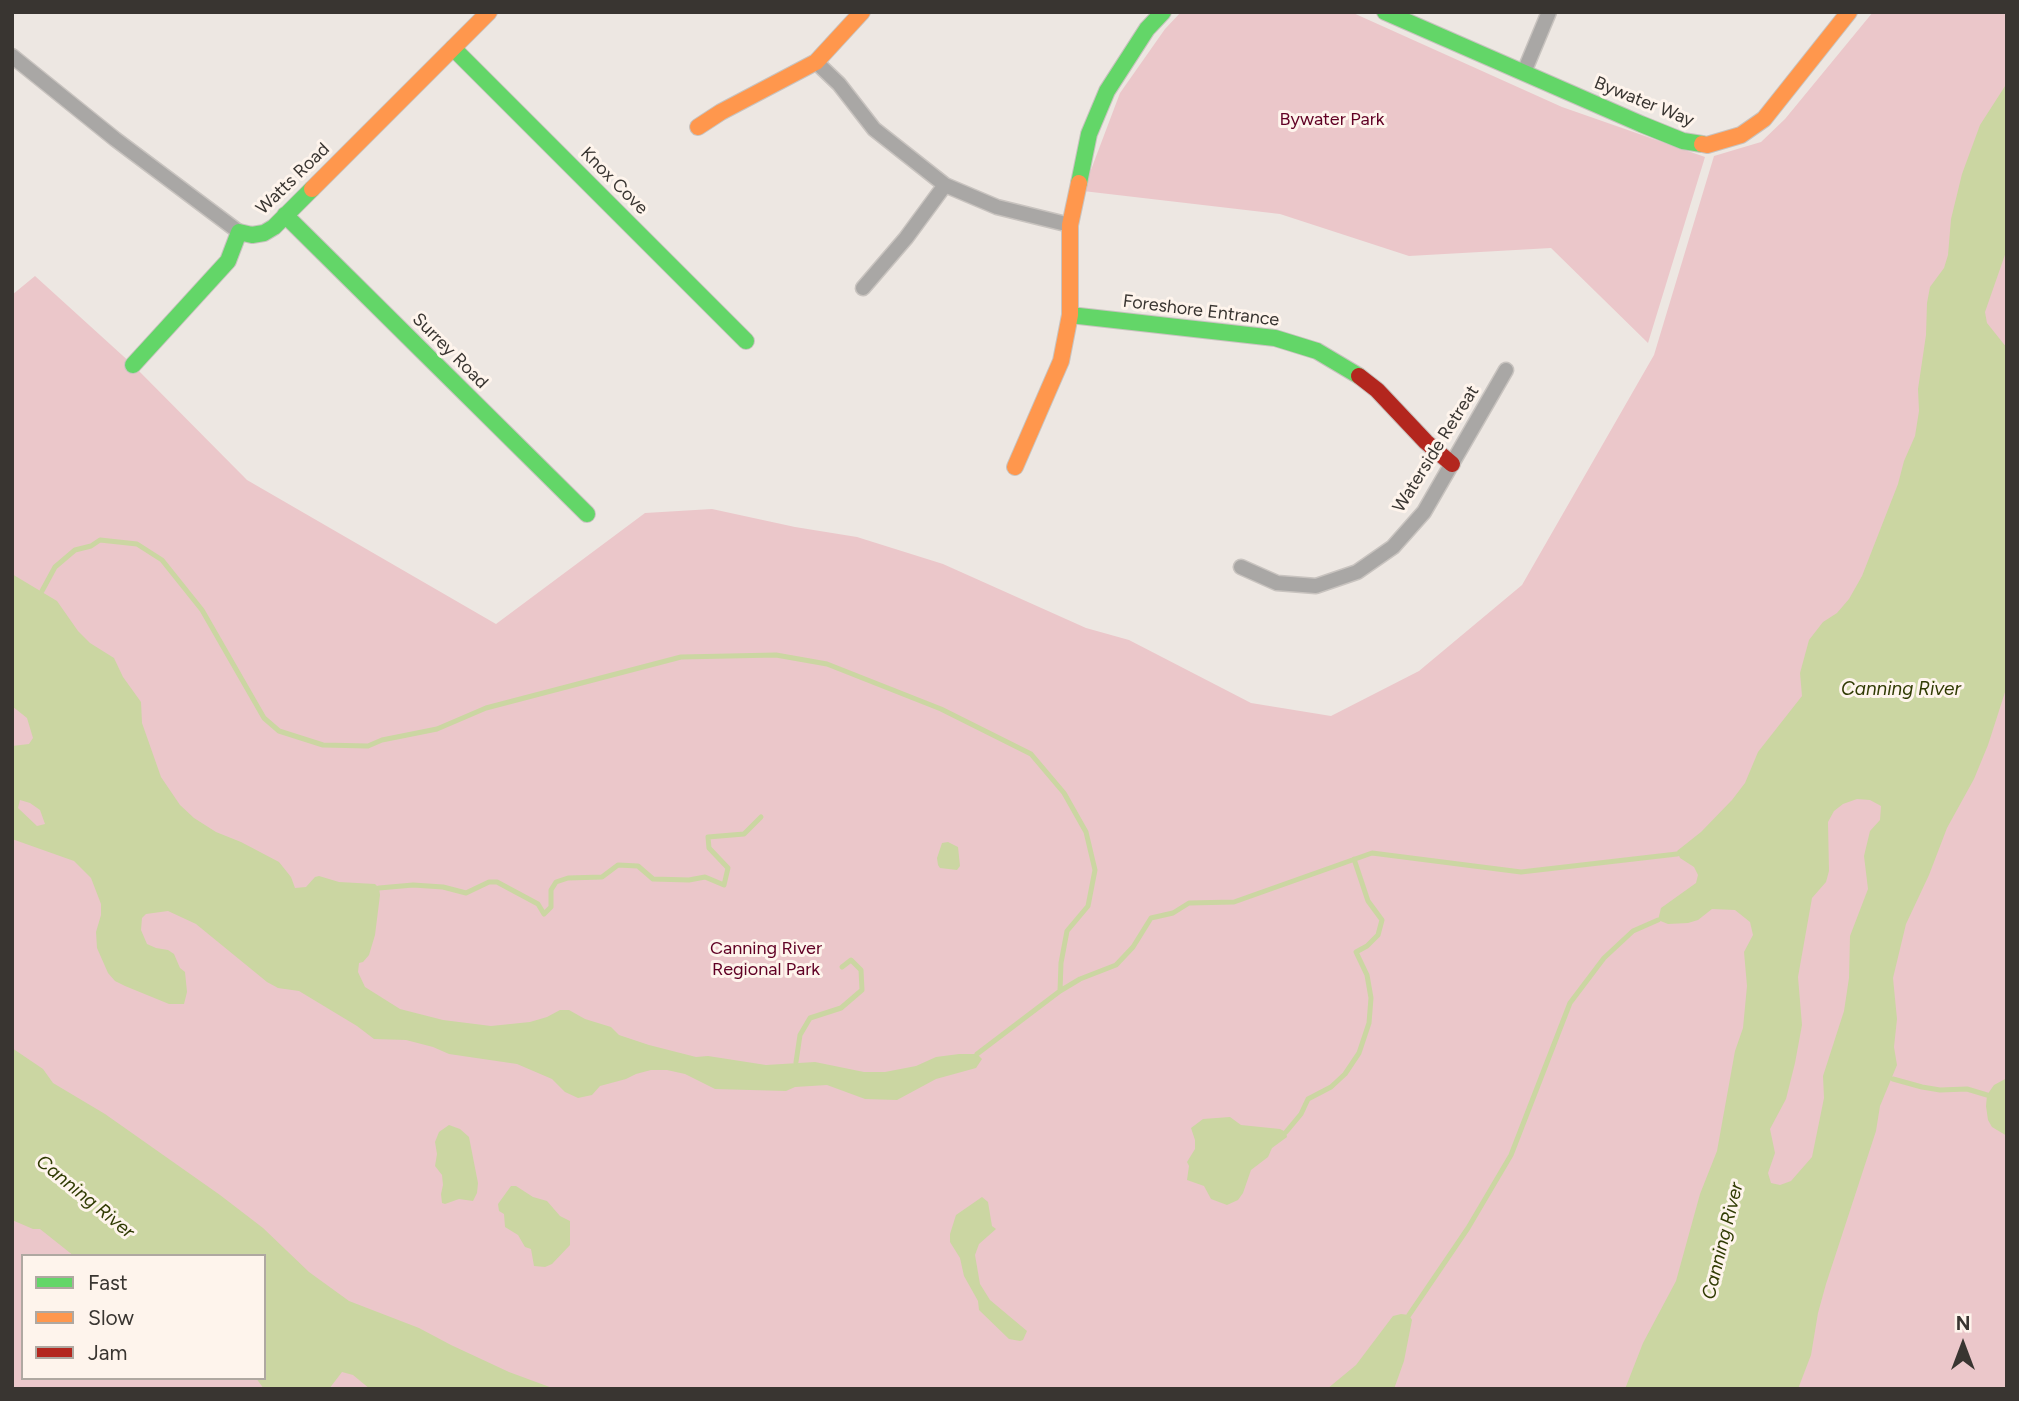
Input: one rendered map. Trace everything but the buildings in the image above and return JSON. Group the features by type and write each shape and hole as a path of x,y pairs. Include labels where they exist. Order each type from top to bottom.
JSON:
{"street":[{"name":"Watts Road","path":"239,232 252,235 264,233 285,215 489,12"},
{"path":"698,127 721,112 817,62 862,12"},
{"path":"1015,467 1061,361 1070,315 1069,225 1089,134 1107,91 1147,29 1163,12"},
{"name":"Bywater Way","path":"1385,12 1683,141 1707,145 1741,135 1764,119 1849,12"},
{"path":"1524,72 1549,12"},
{"name":"Knox Cove","path":"453,48 746,341"},
{"path":"12,56 115,139 239,232 228,261 133,365"},
{"path":"817,62 839,84 874,128 945,185 997,208 1069,225"},
{"path":"863,288 906,238 945,185"},
{"name":"Surrey Road","path":"285,215 587,514"},
{"name":"Foreshore Entrance","path":"1070,315 1236,332 1275,338 1317,351 1349,368 1377,390 1426,442 1452,464"},
{"name":"Waterside Retreat","path":"1241,567 1278,583 1316,586 1357,572 1393,547 1424,512 1506,370"}],"green space":[{"name":"Bywater Park","path":"1181,12 1351,12 1562,107 1705,157 1648,343 1551,248 1409,256 1280,214 1083,191 1120,93 1165,29"},
{"name":"Canning River Regional Park","path":"1873,12 2007,12 2007,1389 12,1389 12,295 35,276 133,365 247,480 496,624 645,513 712,509 857,537 943,564 1086,628 1129,640 1251,703 1331,716 1419,671 1522,585 1654,355 1714,156 1761,142 1785,119"}],"water":[{"name":"Canning River","path":"2007,83 2007,249 1985,312 1987,323 2007,348 2007,686 1974,779 1947,828 1906,924 1893,978 1897,1019 1894,1047 1897,1065 1880,1106 1876,1131 1826,1284 1811,1355 1798,1389 1625,1389 1643,1343 1676,1281 1700,1194 1717,1151 1735,1051 1743,1028 1747,986 1744,952 1753,935 1750,922 1735,910 1712,909 1698,920 1688,923 1668,924 1658,920 1661,908 1696,883 1698,875 1694,867 1680,858 1677,851 1701,832 1745,783 1758,752 1802,696 1800,673 1809,640 1823,622 1837,613 1849,599 1862,576 1915,436 1930,287 1944,268 1948,255 1951,219 1962,174 1980,125","holes":["1857,799 1870,800 1881,806 1880,820 1870,831 1864,856 1868,889 1850,936 1849,978 1844,1011 1823,1076 1824,1098 1812,1157 1791,1181 1780,1185 1771,1183 1768,1173 1775,1153 1770,1129 1786,1099 1795,1063 1802,1025 1798,977 1812,898 1826,882 1829,871 1828,822 1834,811 1843,804"]},
{"path":"12,574 57,601 90,643 114,658 123,677 141,702 142,723 161,777 180,805 194,818 216,832 279,862 291,877 295,888 306,887 319,876 339,882 375,884 379,888 375,935 369,955 359,963 358,972 365,987 400,1009 443,1020 491,1026 530,1022 560,1010 569,1010 585,1019 611,1027 619,1035 649,1045 696,1057 708,1056 766,1065 815,1062 864,1072 885,1072 916,1066 936,1057 977,1054 982,1059 976,1068 936,1079 897,1100 865,1099 827,1085 795,1087 786,1091 715,1089 685,1074 667,1070 636,1074 600,1086 592,1095 578,1098 565,1092 552,1079 517,1064 449,1054 406,1040 374,1039 299,991 278,988 267,982 196,924 168,911 146,914 142,918 141,930 147,944 174,954 180,968 185,972 187,992 184,1004 169,1004 115,981 108,973 97,948 96,932 101,904 91,878 74,861 12,839 12,746 29,744 33,738 27,718 12,706","holes":["20,800 40,810 45,824 37,826 18,808"]},
{"path":"948,842 958,847 960,866 957,870 940,868 938,865 937,858 942,843"},
{"name":"Canning River","path":"12,1048 43,1069 53,1083 105,1114 220,1195 263,1228 309,1272 349,1301 419,1328 509,1372 555,1389 370,1389 353,1375 342,1372 329,1389 264,1389 257,1380 266,1380 266,1254 71,1254 40,1229 33,1229 12,1220"},
{"path":"2007,1078 2007,1136 1992,1127 1986,1106 1987,1095 1994,1085"},
{"path":"1230,1117 1241,1125 1280,1129 1286,1132 1287,1137 1251,1170 1243,1193 1238,1200 1227,1205 1211,1199 1204,1186 1187,1180 1187,1162 1195,1149 1191,1128 1203,1119"},
{"path":"449,1125 460,1129 469,1137 478,1183 473,1201 459,1199 442,1203 442,1175 435,1166 435,1142 439,1132"},
{"path":"511,1186 547,1201 560,1216 570,1221 570,1245 552,1264 545,1267 534,1266 531,1249 525,1247 518,1235 505,1227 504,1214 499,1211 498,1204"},
{"path":"982,1197 988,1202 992,1226 996,1229 979,1244 975,1255 980,1284 990,1300 1027,1331 1020,1341 1009,1339 979,1310 978,1301 964,1276 960,1258 950,1242 956,1215"},
{"path":"1409,1315 1412,1320 1404,1361 1394,1389 1327,1389 1356,1365 1393,1316"}],"waterway":[{"path":"42,591 55,567 75,550 91,546 100,540 137,544 162,560 202,610 264,718 279,731 323,745 368,746 382,740 437,729 486,708 681,657 776,655 827,664 941,709 1031,754 1064,793 1086,832 1095,870 1088,906 1067,931 1061,963 1060,991"},
{"path":"379,888 413,885 443,887 466,893 489,882 497,882 538,904 544,914 551,907 551,890 556,882 568,878 602,877 618,865 638,866 653,879 689,880 705,877 724,885 728,868 709,848 708,837 744,834 761,817"},
{"path":"977,1054 1060,991 1080,979 1116,965 1133,947 1151,918 1173,913 1189,903 1234,902 1372,853 1521,872 1677,854"},
{"path":"1286,1132 1301,1114 1308,1099 1331,1087 1345,1074 1359,1053 1369,1023 1371,998 1367,975 1356,952 1378,935 1382,920 1368,901 1354,859"},
{"path":"1409,1315 1468,1228 1511,1155 1570,1003 1604,958 1633,931 1658,920"},
{"path":"796,1062 800,1035 810,1018 841,1008 862,990 861,970 851,960 842,967"},
{"path":"1893,1079 1922,1087 1940,1090 1967,1089 1987,1095"}],"traffic: fast":[{"path":"1079,183 1089,134 1107,91 1147,29 1163,12"},
{"path":"1385,12 1641,124 1683,141 1702,144"},
{"path":"453,48 746,341"},
{"path":"133,365 228,261 239,232 252,235 264,233 274,227 312,189"},
{"path":"285,215 587,514"},
{"path":"1070,315 1275,338 1317,351 1359,376"}],"traffic: slow":[{"path":"312,189 489,12"},
{"path":"698,127 816,62 862,12"},
{"path":"1702,144 1741,135 1764,119 1849,12"},
{"path":"1015,467 1061,361 1070,315 1070,225 1079,183"}],"traffic: jam":[{"path":"1359,376 1377,390 1426,442 1452,464"}]}
